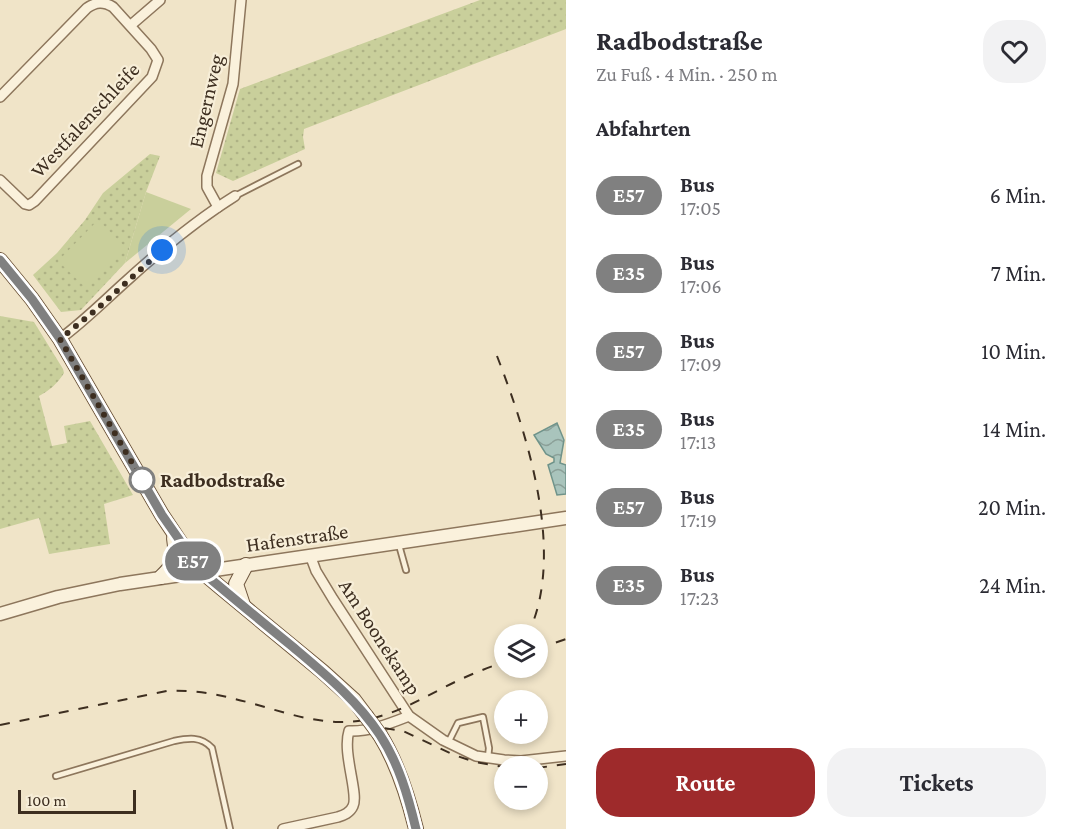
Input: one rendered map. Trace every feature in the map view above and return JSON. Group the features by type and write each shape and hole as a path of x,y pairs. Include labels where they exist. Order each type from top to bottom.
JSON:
{"main road":[{"path":"0,260 32,299 60,339 173,533 201,571 354,700 380,735 398,769 408,795 416,829"},
{"path":"161,577 176,557 173,533"},
{"path":"244,607 237,593 236,584 246,565"}],"street":[{"path":"131,25 160,0"},
{"name":"Engernweg","path":"218,207 207,187 207,176 233,84 241,0"},
{"name":"Westfalenschleife","path":"0,97 47,47 93,4 106,3 131,25 156,55 157,64 152,77 35,201 29,205 25,204 0,180"},
{"path":"60,339 162,250 235,196"},
{"name":"Hafenstraße","path":"0,614 68,594 161,577 566,518"},
{"name":"Am Boonekamp","path":"310,555 316,571 333,599 409,716 448,743 464,751 488,758 521,761 566,756"},
{"path":"283,829 338,817 351,810 355,800 346,741 349,731 380,726 409,716"}],"lane":[{"path":"235,196 298,164"},
{"path":"399,542 406,570"},
{"path":"448,743 458,723 483,717 489,748 488,758"},
{"path":"56,776 174,741 204,740 212,748 230,829"}],"green space":[{"path":"480,0 566,0 566,29 304,129 305,149 233,181 216,173 240,89"},
{"path":"150,154 160,156 146,192 125,263 81,310 61,312 33,275 57,253 85,220 103,193"},
{"path":"146,192 191,209 125,263"},
{"path":"98,220 124,246 85,287 58,261"},
{"path":"0,316 34,322 63,369 64,373 56,384 39,396 52,446 67,443 64,426 90,421 133,495 104,504 110,544 49,554 39,518 0,529"}],"water":[{"path":"557,423 564,440 560,463 566,465 566,494 557,495 548,465 554,462 554,458 546,454 534,435"}],"railway":[{"path":"497,356 530,458 543,532 544,568 539,603 532,624"},
{"path":"548,645 566,639"},
{"path":"0,725 167,691 218,695 312,719 353,722 394,712 494,666"},
{"path":"365,725 403,731 454,755 494,765"},
{"path":"548,766 566,764"}],"bus line":[{"name":"E57","path":"0,260 32,299 60,339 162,515 201,571 323,672 354,700 371,722 385,742 398,769 410,800 416,829"}],"place":[{"name":"Radbodstraße","path":"142,480"}],"route":[{"path":"142,480 60,339 162,250"}]}
